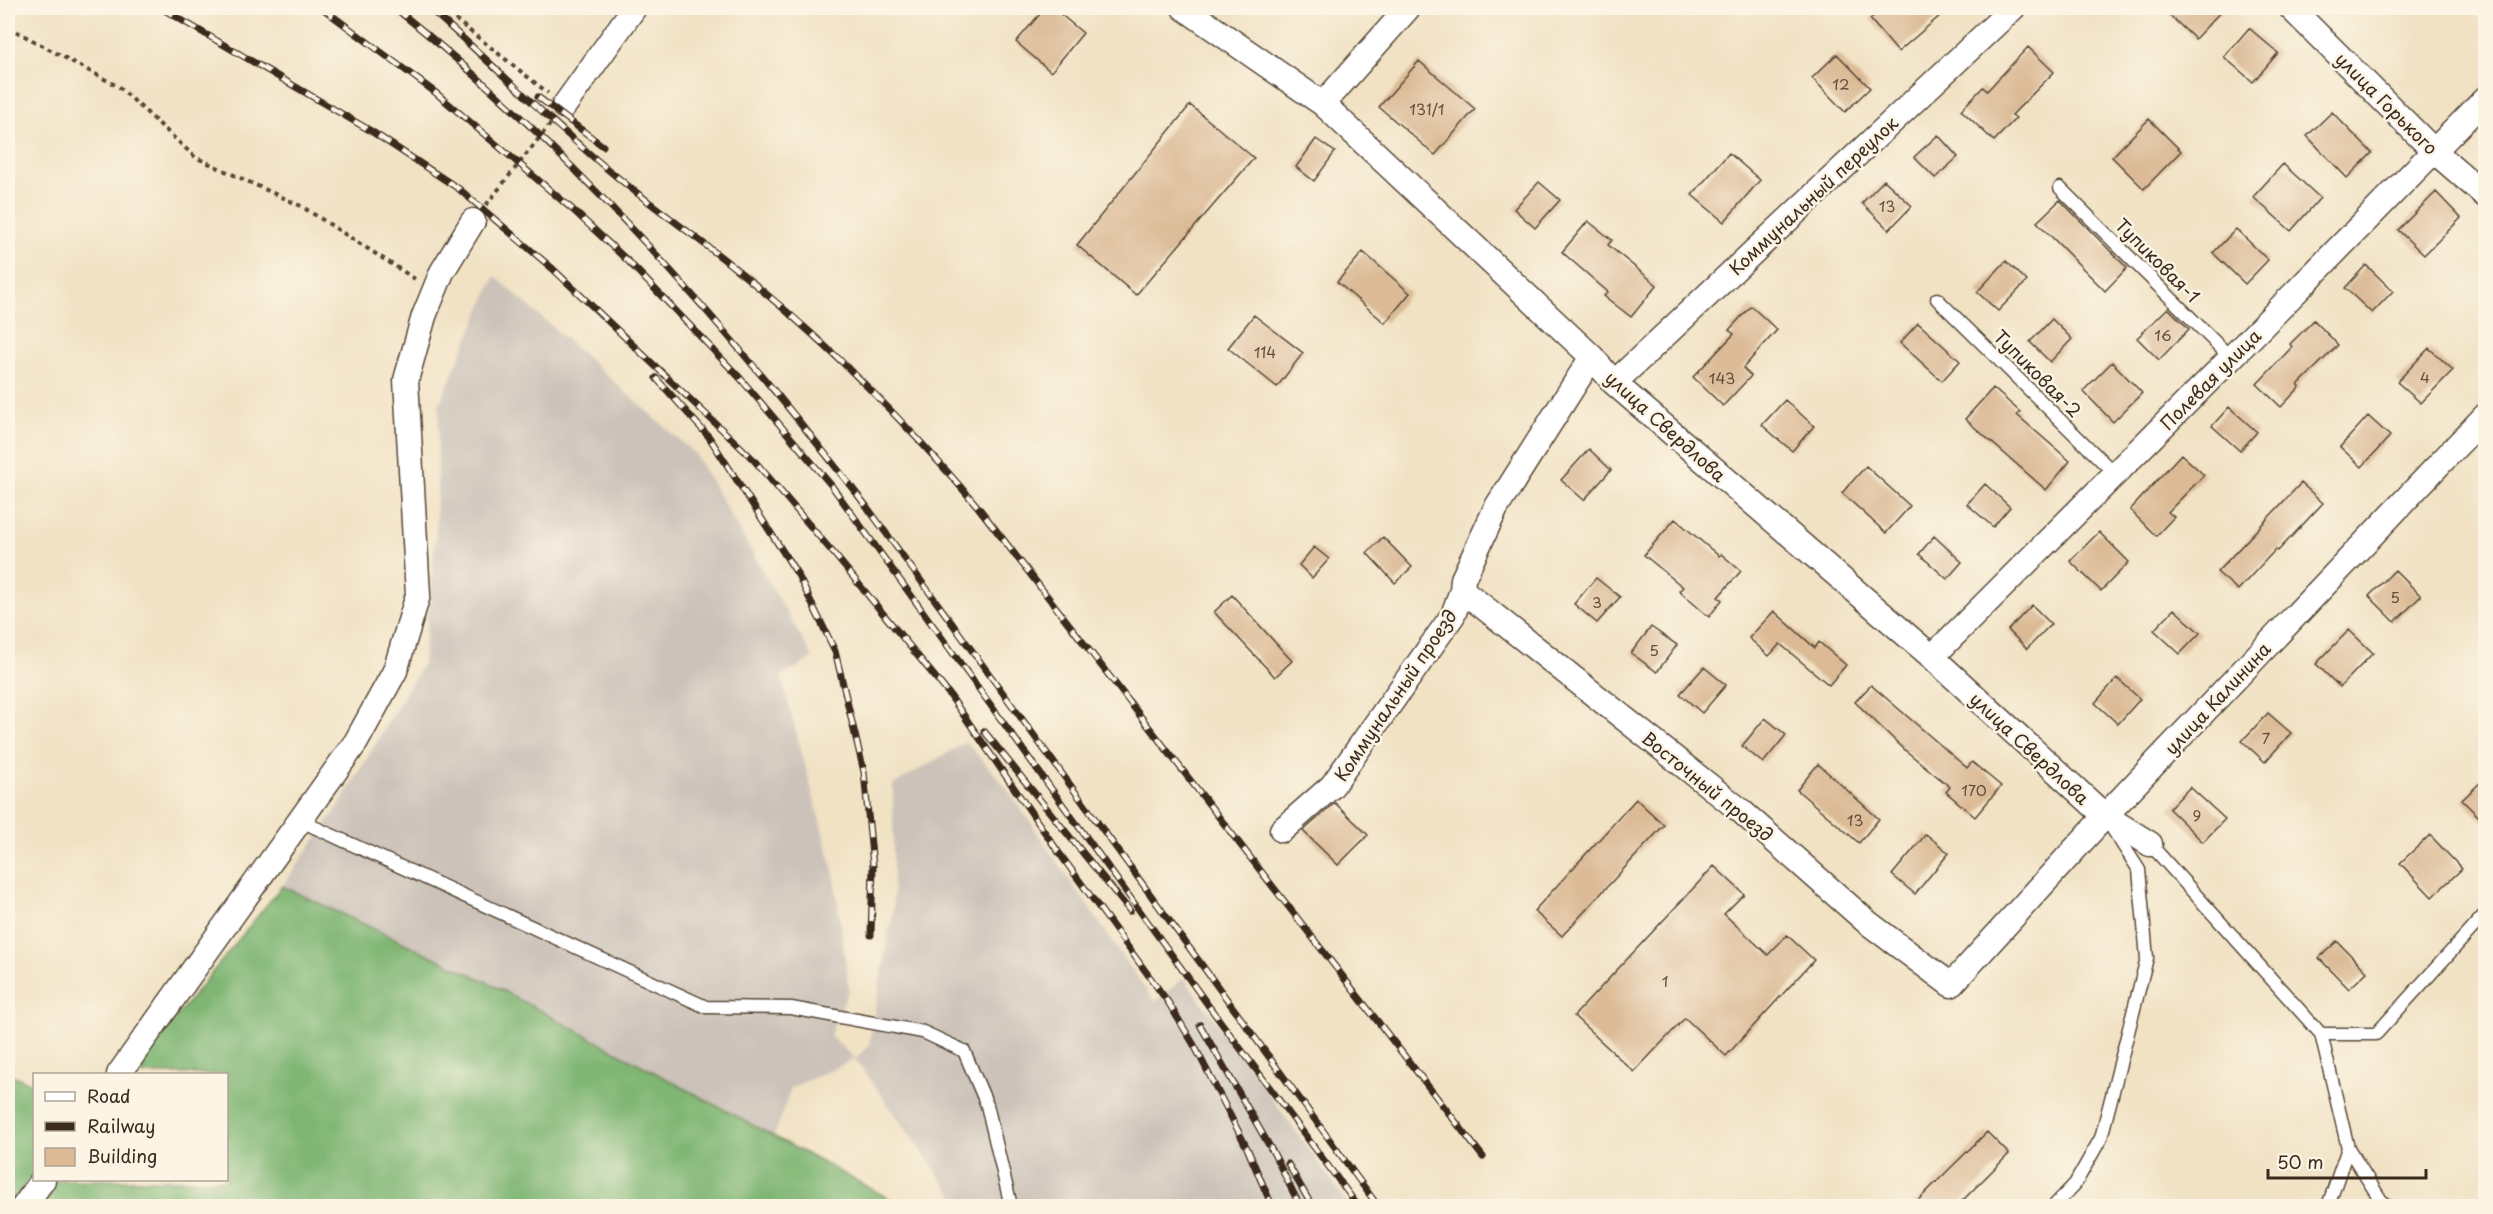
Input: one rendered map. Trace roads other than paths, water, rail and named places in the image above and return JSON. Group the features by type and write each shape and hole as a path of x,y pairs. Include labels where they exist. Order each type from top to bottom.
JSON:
{"street":[{"path":"564,106 634,8"},
{"name":"улица Свердлова","path":"1187,8 1323,104 1592,357 1614,383 1932,657 2105,816 2150,844"},
{"path":"1323,104 1408,8"},
{"name":"Коммунальный переулок","path":"1614,383 2013,8"},
{"name":"улица Горького","path":"2291,8 2434,151 2486,196"},
{"name":"Полевая улица","path":"1932,657 2231,358 2486,98"},
{"path":"120,1073 356,742 395,671 418,595 406,380 424,316 442,272 473,221"},
{"name":"Коммунальный проезд","path":"1282,830 1332,786 1453,615 1462,590 1463,579 1496,508 1592,357"},
{"name":"улица Калинина","path":"1951,985 2105,816 2486,415"},
{"name":"Восточный проезд","path":"1462,590 1742,811 1867,922 1951,985"},
{"path":"24,1206 42,1181"}],"lane":[{"name":"Тупиковая-1","path":"2060,188 2231,358"},
{"name":"Тупиковая-2","path":"1937,299 2114,473"},
{"path":"2054,1206 2075,1184 2101,1138 2147,958 2139,870 2105,816"},
{"path":"301,821 706,1007 792,1008 923,1032 964,1051 987,1105 1011,1206"},
{"path":"2150,844 2321,1034 2348,1148 2382,1202 2388,1206"},
{"path":"2321,1034 2376,1034 2486,913"},
{"path":"2328,1206 2348,1148"}],"railway":[{"path":"161,8 371,131 459,189 553,269 753,459 949,694 1057,850 1168,1002 1194,1045 1247,1148 1272,1206"},
{"path":"322,8 436,93 572,209 629,262 740,378 831,485 1208,1005 1358,1206"},
{"path":"395,8 461,63 586,181 703,307 814,439 867,507 1378,1206"},
{"path":"429,8 593,157 721,257 801,324 863,382 922,444 978,507 1483,1157"},
{"path":"538,97 603,146"},
{"path":"656,378 709,437 798,575 835,651 864,772 873,866 871,935"},
{"path":"984,731 1130,911"},
{"path":"1200,1025 1274,1154 1300,1206"},
{"path":"1288,1164 1312,1206"}]}
